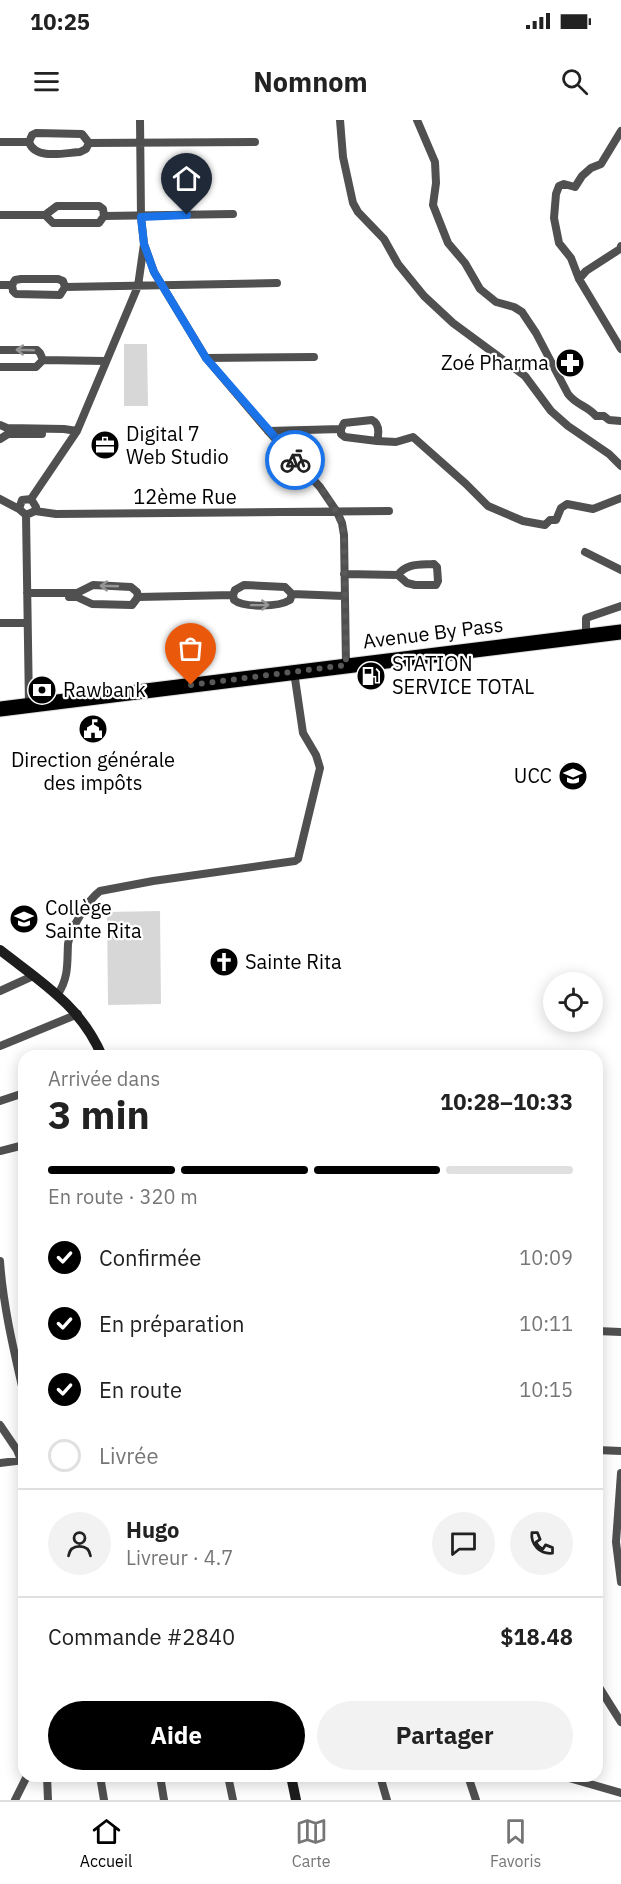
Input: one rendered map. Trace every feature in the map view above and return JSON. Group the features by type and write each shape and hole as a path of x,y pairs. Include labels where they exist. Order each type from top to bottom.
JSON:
{"highway":[{"name":"Avenue By Pass","path":"0,709 621,632"}],"street":[{"path":"140,120 141,217 144,244 154,272 206,358 268,431 320,487 337,512 344,535 346,665"},
{"path":"340,120 343,157 353,203 358,212 384,239 398,264 417,288 453,323 525,376 551,411 568,426 609,454 621,466"},
{"path":"417,120 435,162 436,183 433,205 448,243 465,263 480,289 496,302 522,312 574,402 596,416 604,416 609,420 621,422"},
{"path":"621,131 601,164 591,168 575,187 564,184 560,186 556,194 554,218 559,243 571,258 579,279 621,349"},
{"path":"36,133 82,134 88,143 86,149 80,152 38,153 31,149 29,142 32,135 36,133"},
{"path":"0,142 29,142"},
{"path":"88,143 255,142"},
{"path":"0,215 45,215 53,223 99,223 104,216 103,209 99,206 57,206 45,215"},
{"path":"104,216 233,214"},
{"path":"31,499 73,431 105,361 138,286 144,244"},
{"path":"579,279 586,271 620,249 621,246"},
{"path":"21,279 58,279 63,281 65,287 60,295 16,294 12,285 15,280 21,279"},
{"path":"65,287 277,283"},
{"path":"0,285 12,285"},
{"path":"0,350 37,350 43,360"},
{"path":"206,358 314,357"},
{"path":"0,367 36,367 43,360 105,361"},
{"path":"378,441 378,427 372,420 344,423 341,429 341,434 345,436 378,441 396,442 413,437 488,506 523,521 546,525 550,520 556,520 561,508 567,504 594,509 621,498"},
{"path":"268,431 341,429"},
{"path":"4,431 63,434 73,431"},
{"path":"0,499 27,512"},
{"path":"27,512 36,507 31,499"},
{"path":"29,706 27,512 22,500 31,499"},
{"name":"12ème Rue","path":"27,512 56,514 389,511"},
{"path":"585,552 621,570"},
{"path":"344,574 398,576 407,583 415,585 436,585 438,581 437,567 434,564 414,565 401,571 398,576"},
{"path":"27,596 77,595 93,585 131,587 137,592 138,597"},
{"path":"292,594 290,600 279,604 242,605 234,600 233,596 235,590 244,585 285,587 292,594 344,596"},
{"path":"77,595 92,604 132,605 138,597"},
{"path":"138,597 233,596"},
{"path":"586,636 586,618 621,606"},
{"path":"0,618 27,621"},
{"path":"0,623 27,621"},
{"path":"58,994 66,980 69,939 86,906 100,891 298,859 320,768 316,755 303,733 294,672"},
{"path":"0,950 58,994 78,1014 99,1050"},
{"path":"0,991 33,976"},
{"path":"0,1046 78,1014"},
{"path":"0,1101 18,1095"},
{"path":"0,1151 18,1146"},
{"path":"0,1262 1,1282 18,1366"},
{"path":"603,1331 621,1332"},
{"path":"0,1425 18,1452"},
{"path":"603,1450 621,1451"},
{"path":"0,1463 18,1461"},
{"path":"621,1473 616,1542 621,1582"},
{"path":"603,1694 621,1722"},
{"path":"15,1800 24,1782"},
{"path":"46,1782 48,1800"},
{"path":"101,1782 104,1800"},
{"path":"161,1782 164,1800"},
{"path":"229,1782 233,1800"},
{"path":"292,1782 296,1800"},
{"path":"382,1782 387,1800"},
{"path":"470,1782 476,1800"},
{"path":"583,1782 621,1793"}],"shaded area":[{"path":"124,344 147,344 148,406 124,406"},
{"path":"160,911 161,1004 108,1005 107,912"}],"way so far":[{"path":"191,685 346,665 342,523 331,501 295,460"}],"place":[{"name":"Zoé Pharma","path":"570,363"},
{"name":"Digital 7 Web Studio","path":"105,445"},
{"name":"STATION SERVICE TOTAL","path":"371,676"},
{"name":"Rawbank","path":"42,690"},
{"name":"Direction générale des impôts","path":"93,729"},
{"name":"UCC","path":"573,776"},
{"name":"Collège Sainte Rita","path":"24,919"},
{"name":"Sainte Rita","path":"224,962"}],"route":[{"path":"187,215 141,217 144,244 154,272 206,358 295,460"}]}
